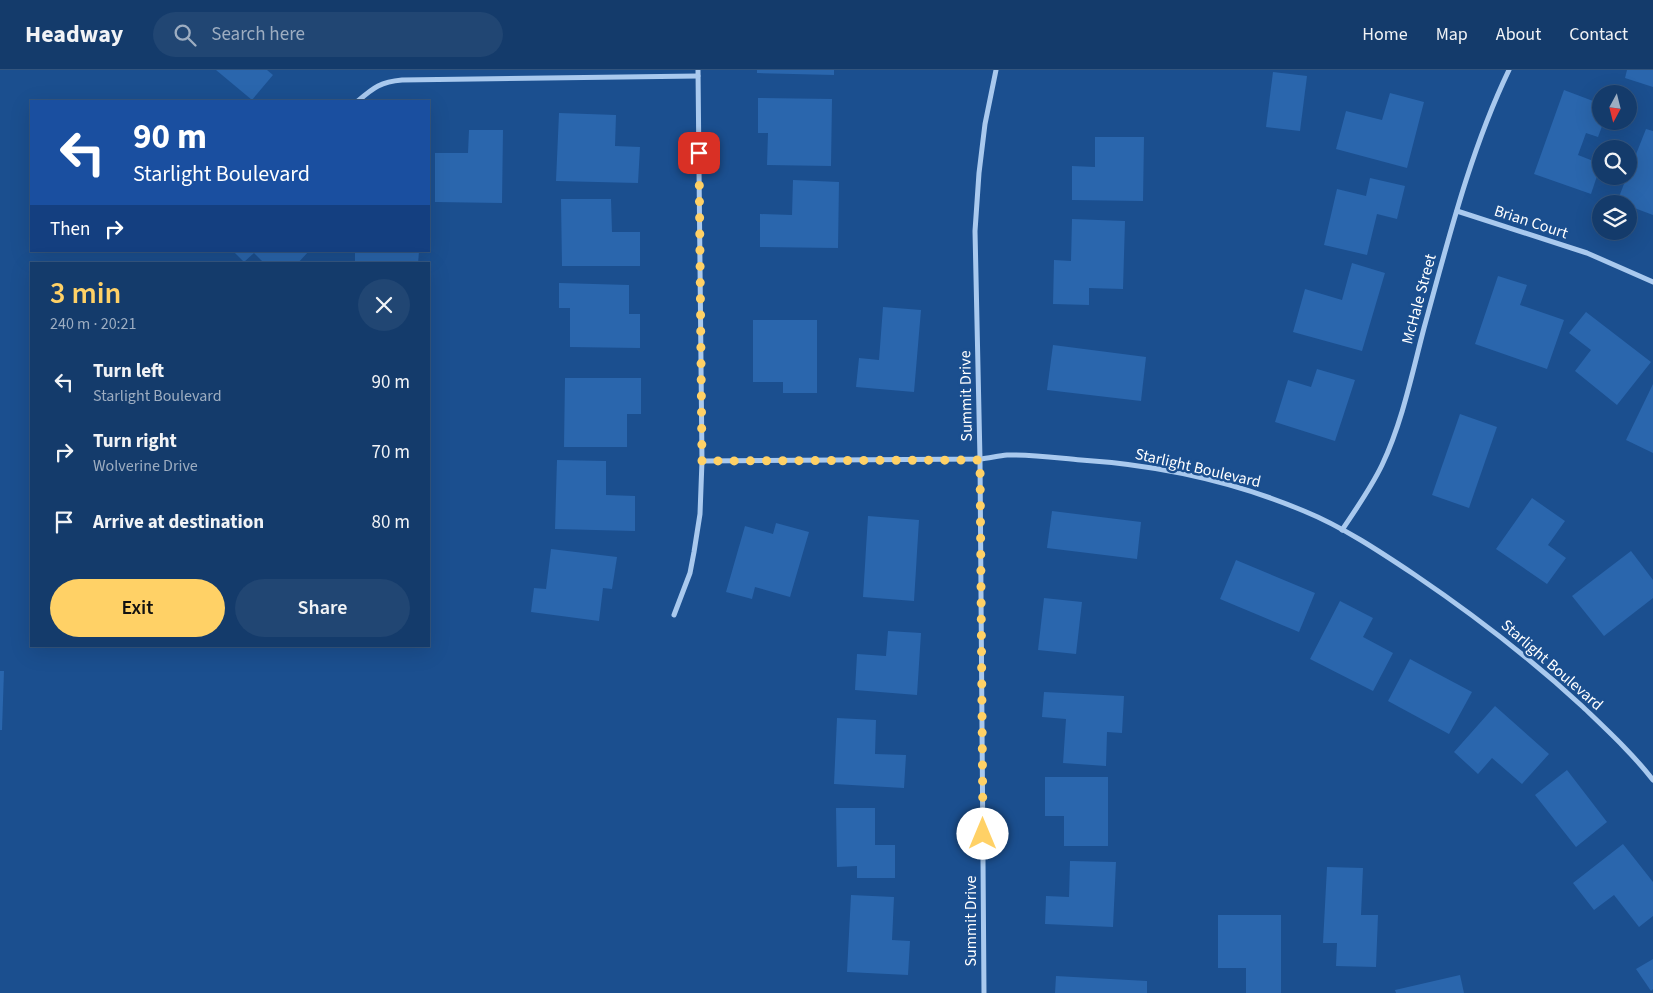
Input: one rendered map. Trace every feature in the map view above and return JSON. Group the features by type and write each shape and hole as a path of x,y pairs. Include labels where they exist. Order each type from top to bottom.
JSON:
{"street":[{"name":"Summit Drive","path":"984,993 980,460 976,231 978,173 985,124 996,70"},
{"name":"McHale Street","path":"1342,530 1370,487 1391,444 1410,383 1457,211 1486,126 1509,70"},
{"path":"359,100 373,87 387,82 402,80 698,73 702,461 700,514 690,573 674,615"},
{"name":"Brian Court","path":"1457,211 1587,253 1653,282"},
{"name":"Starlight Boulevard","path":"702,461 980,460 1008,455 1097,461 1166,470 1265,496 1305,511 1375,548 1464,607 1522,653 1603,726 1653,780"}],"building":[{"path":"216,70 267,70 273,75 252,100"},
{"path":"757,70 834,70 834,75 757,73"},
{"path":"1627,70 1653,70 1653,87 1625,78"},
{"path":"1273,72 1307,76 1300,131 1266,127"},
{"path":"1564,90 1592,101 1592,130 1601,130 1598,137 1586,133 1578,155 1592,160 1592,185 1594,185 1591,194 1534,174"},
{"path":"1390,93 1424,102 1407,168 1336,149 1346,111 1382,120"},
{"path":"758,98 832,99 831,166 767,165 768,133 758,133"},
{"path":"559,113 616,115 615,146 640,147 638,183 556,181"},
{"path":"1646,129 1653,131 1653,215 1637,209 1637,195 1620,195 1624,185 1637,185 1637,152"},
{"path":"469,130 503,130 502,203 435,202 435,153 468,153"},
{"path":"1095,137 1144,137 1143,201 1072,200 1072,166 1095,167"},
{"path":"1370,178 1405,186 1397,219 1377,214 1367,255 1324,245 1337,189 1366,196"},
{"path":"793,180 839,182 838,248 760,247 760,214 792,215"},
{"path":"561,199 611,199 612,232 640,232 640,266 562,266"},
{"path":"1072,219 1125,221 1123,289 1089,288 1089,305 1053,304 1054,260 1071,261"},
{"path":"234,252 308,252 299,262 263,262 254,253 244,262"},
{"path":"355,252 419,252 418,262 355,261"},
{"path":"1352,263 1385,273 1362,351 1293,332 1305,289 1342,300"},
{"path":"1498,276 1527,285 1520,305 1564,320 1547,369 1475,344"},
{"path":"559,283 629,285 629,314 640,314 640,348 570,347 570,308 559,308"},
{"path":"883,307 921,310 914,392 856,387 859,358 879,360"},
{"path":"1586,312 1651,362 1617,405 1575,371 1591,350 1569,333"},
{"path":"753,320 817,320 817,393 783,393 783,382 753,382"},
{"path":"1053,345 1146,357 1141,401 1047,390"},
{"path":"1317,369 1355,380 1335,441 1275,422 1288,380 1311,387"},
{"path":"565,378 641,378 641,414 627,414 627,447 564,447"},
{"path":"1653,384 1653,453 1626,440"},
{"path":"1460,414 1497,427 1469,508 1432,495"},
{"path":"557,460 606,461 606,495 635,496 635,531 555,529"},
{"path":"1532,498 1565,521 1548,545 1566,558 1547,584 1496,549"},
{"path":"1052,511 1141,522 1137,559 1047,548"},
{"path":"868,516 919,520 914,601 863,597"},
{"path":"776,523 809,532 790,597 755,587 752,599 726,592 745,526 773,534"},
{"path":"551,549 617,557 612,589 603,588 599,621 531,612 534,588 546,589"},
{"path":"1631,551 1653,580 1653,598 1604,636 1572,596"},
{"path":"1236,560 1315,593 1299,632 1220,599"},
{"path":"1044,598 1082,602 1076,654 1038,650"},
{"path":"1340,601 1373,618 1363,637 1393,653 1373,691 1310,659"},
{"path":"888,631 921,633 917,695 855,690 857,654 886,656"},
{"path":"1410,659 1472,692 1449,734 1388,701"},
{"path":"0,671 4,671 2,730 0,730"},
{"path":"1044,692 1124,696 1122,733 1107,732 1106,766 1063,763 1066,719 1042,717"},
{"path":"1495,706 1549,754 1522,784 1492,758 1478,774 1454,752"},
{"path":"837,718 876,720 875,754 906,755 904,788 834,784"},
{"path":"1567,770 1607,822 1576,847 1535,795"},
{"path":"1045,777 1108,777 1108,846 1064,846 1064,816 1045,816"},
{"path":"836,808 875,808 875,845 895,845 895,878 857,878 857,866 837,867"},
{"path":"1623,844 1653,882 1653,916 1639,927 1614,895 1594,910 1573,883"},
{"path":"1070,861 1116,862 1113,927 1045,924 1046,896 1069,897"},
{"path":"1327,867 1363,868 1361,915 1378,915 1376,967 1336,966 1337,943 1323,943"},
{"path":"851,895 894,897 892,940 910,941 908,975 847,972"},
{"path":"1218,915 1281,915 1281,993 1246,993 1246,968 1218,968"},
{"path":"1653,959 1653,989 1651,991 1636,969"},
{"path":"1460,975 1464,993 1396,993 1395,990"},
{"path":"1056,976 1147,981 1147,993 1055,993"}],"route":[{"path":"699,153 702,461 980,460 983,834"}]}
